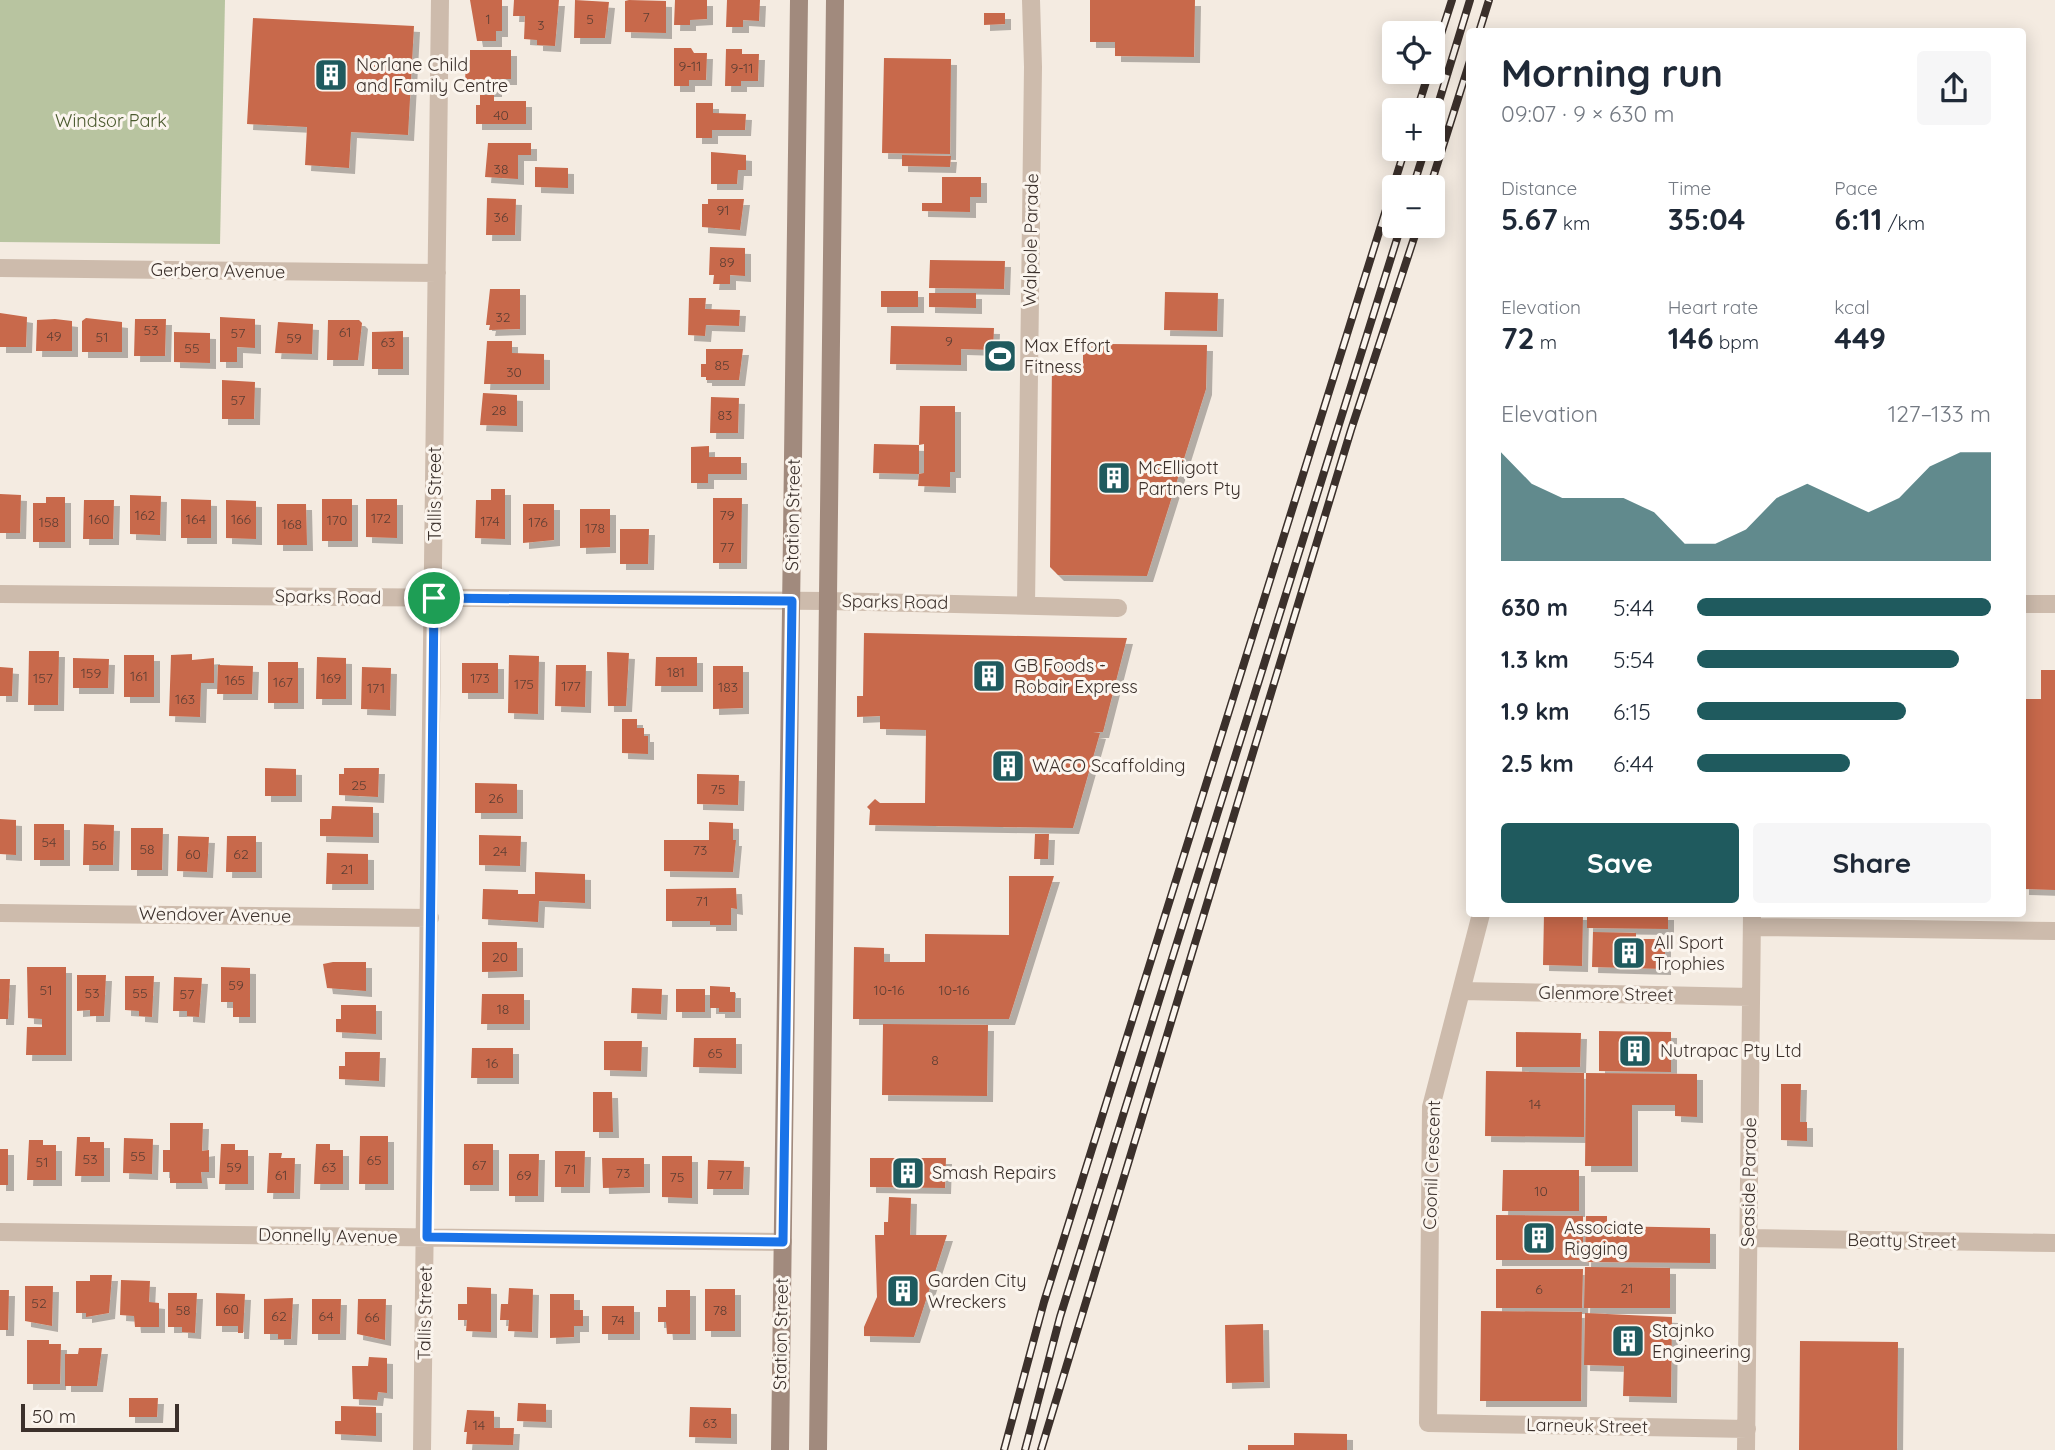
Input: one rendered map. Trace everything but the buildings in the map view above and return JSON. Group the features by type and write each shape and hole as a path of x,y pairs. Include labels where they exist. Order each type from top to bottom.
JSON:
{"main road":[{"name":"Station Street","path":"780,1450 799,0"},
{"name":"Station Street","path":"818,1450 835,0"}],"street":[{"name":"Tallis Street","path":"422,1450 427,1237 440,0"},
{"name":"Walpole Parade","path":"1026,606 1033,67 1031,0"},
{"name":"Gerbera Avenue","path":"0,268 437,273"},
{"name":"Sparks Road","path":"0,594 827,601 1118,608"},
{"path":"2026,604 2055,604"},
{"name":"Wendover Avenue","path":"0,913 430,918"},
{"name":"Coonil Crescent","path":"1428,1423 1430,1107 1480,917"},
{"path":"1752,920 2055,931"},
{"name":"Seaside Parade","path":"1746,1450 1752,920"},
{"name":"Glenmore Street","path":"1461,991 1751,997"},
{"name":"Donnelly Avenue","path":"0,1232 783,1242"},
{"name":"Beatty Street","path":"1749,1238 2055,1243"},
{"name":"Larneuk Street","path":"1428,1423 1747,1429"}],"green space":[{"name":"Windsor Park","path":"0,0 225,0 220,244 0,242"}],"railway":[{"path":"1445,22 1452,0"},
{"path":"1440,98 1470,0"},
{"path":"1480,28 1489,0"},
{"path":"1434,175 1466,74"},
{"path":"1421,98 1425,84"},
{"path":"1004,1450 1044,1302 1401,161"},
{"path":"1417,175 1421,161"},
{"path":"1025,1450 1060,1317 1397,238"},
{"path":"1041,1450 1351,430 1414,238"}],"place":[{"name":"Norlane Child and Family Centre","path":"331,75"},
{"name":"Max Effort Fitness","path":"1000,356"},
{"name":"McElligott Partners Pty","path":"1114,478"},
{"name":"GB Foods - Robair Express","path":"989,676"},
{"name":"WACO Scaffolding","path":"1008,766"},
{"name":"All Sport Trophies","path":"1629,953"},
{"name":"Nutrapac Pty Ltd","path":"1635,1051"},
{"name":"Smash Repairs","path":"908,1173"},
{"name":"Associate Rigging","path":"1539,1238"},
{"name":"Garden City Wreckers","path":"903,1291"},
{"name":"Stajnko Engineering","path":"1628,1341"}],"route":[{"path":"434,598 792,601 783,1242 427,1237 434,598"}]}
